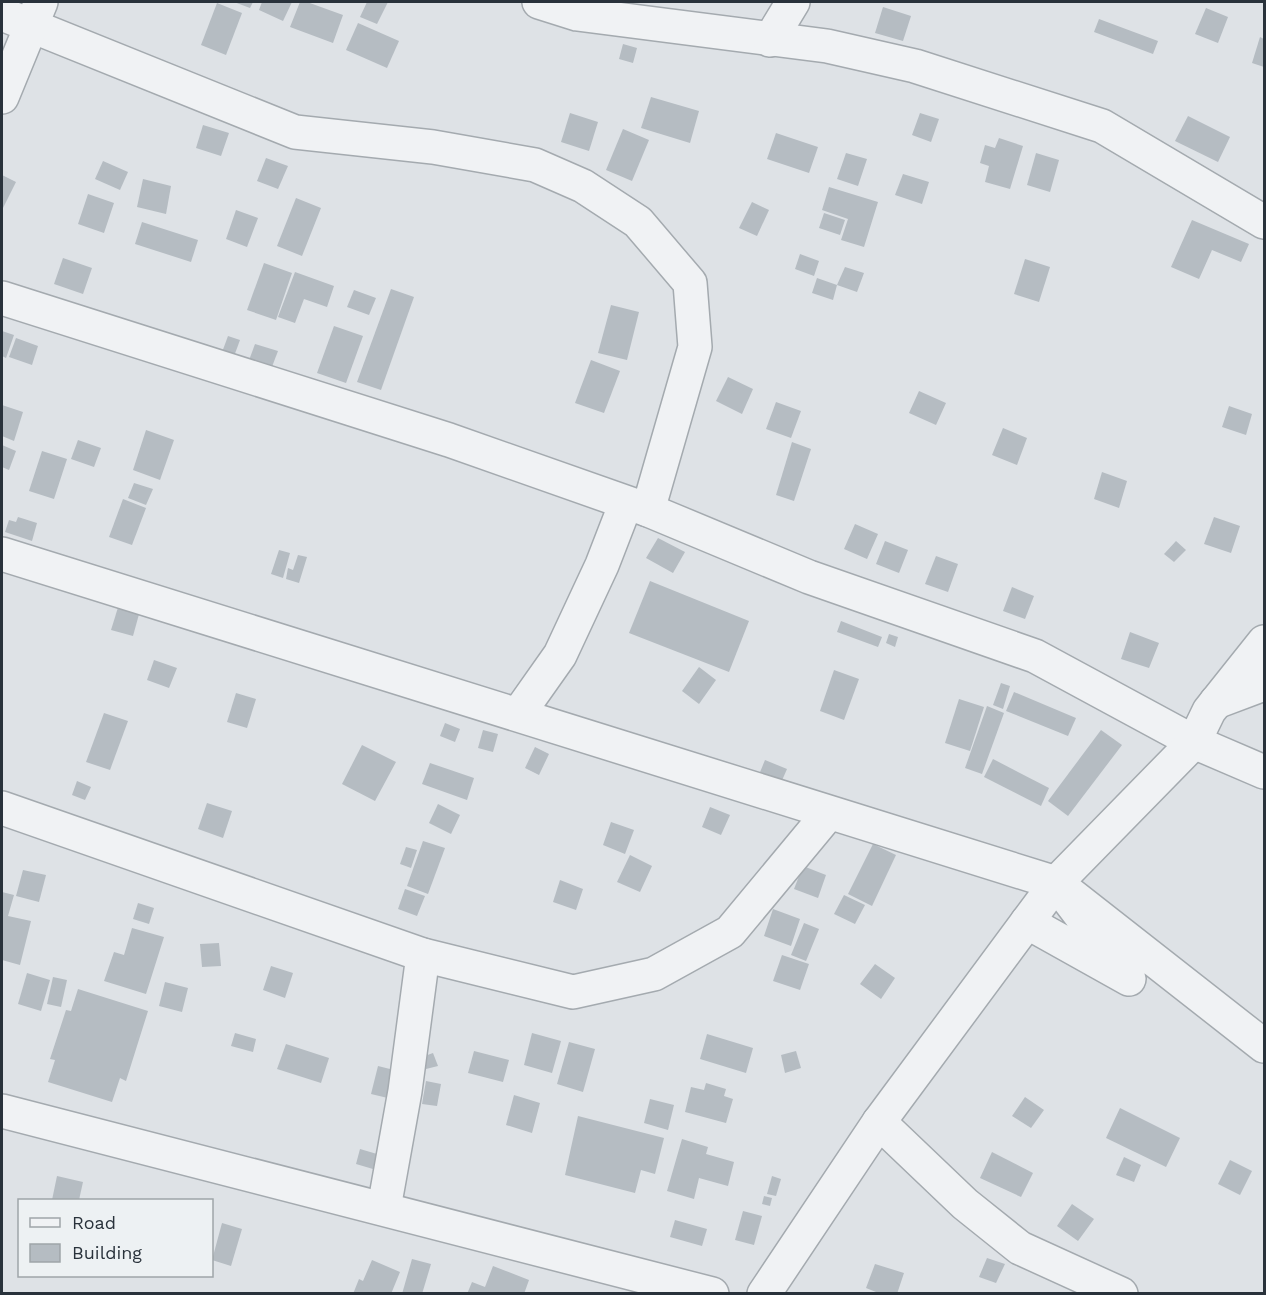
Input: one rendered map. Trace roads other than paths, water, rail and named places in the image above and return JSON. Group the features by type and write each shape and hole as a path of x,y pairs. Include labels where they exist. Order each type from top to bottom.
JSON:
{"street":[{"path":"539,2 577,14 827,46 915,66 1102,126 1264,222"},
{"path":"770,40 793,2"},
{"path":"2,97 24,14 295,132 433,147 535,165 583,186 638,222 690,283 695,347 637,507 602,565 560,655 519,713"},
{"path":"2,298 449,440 637,507 808,577 1035,656 1194,742 1264,772"},
{"path":"2,554 519,713 828,814 1056,883 1264,1046"},
{"path":"764,1293 879,1122 1056,883 1194,742 1216,702 1264,642"},
{"path":"1216,702 1264,684"},
{"path":"2,808 423,955 573,992 654,974 730,932 828,814"},
{"path":"1027,922 1129,979 1056,883"},
{"path":"384,1208 405,1091 423,955"},
{"path":"2,1111 712,1293"},
{"path":"879,1122 965,1204 1020,1248 1121,1293"}]}
